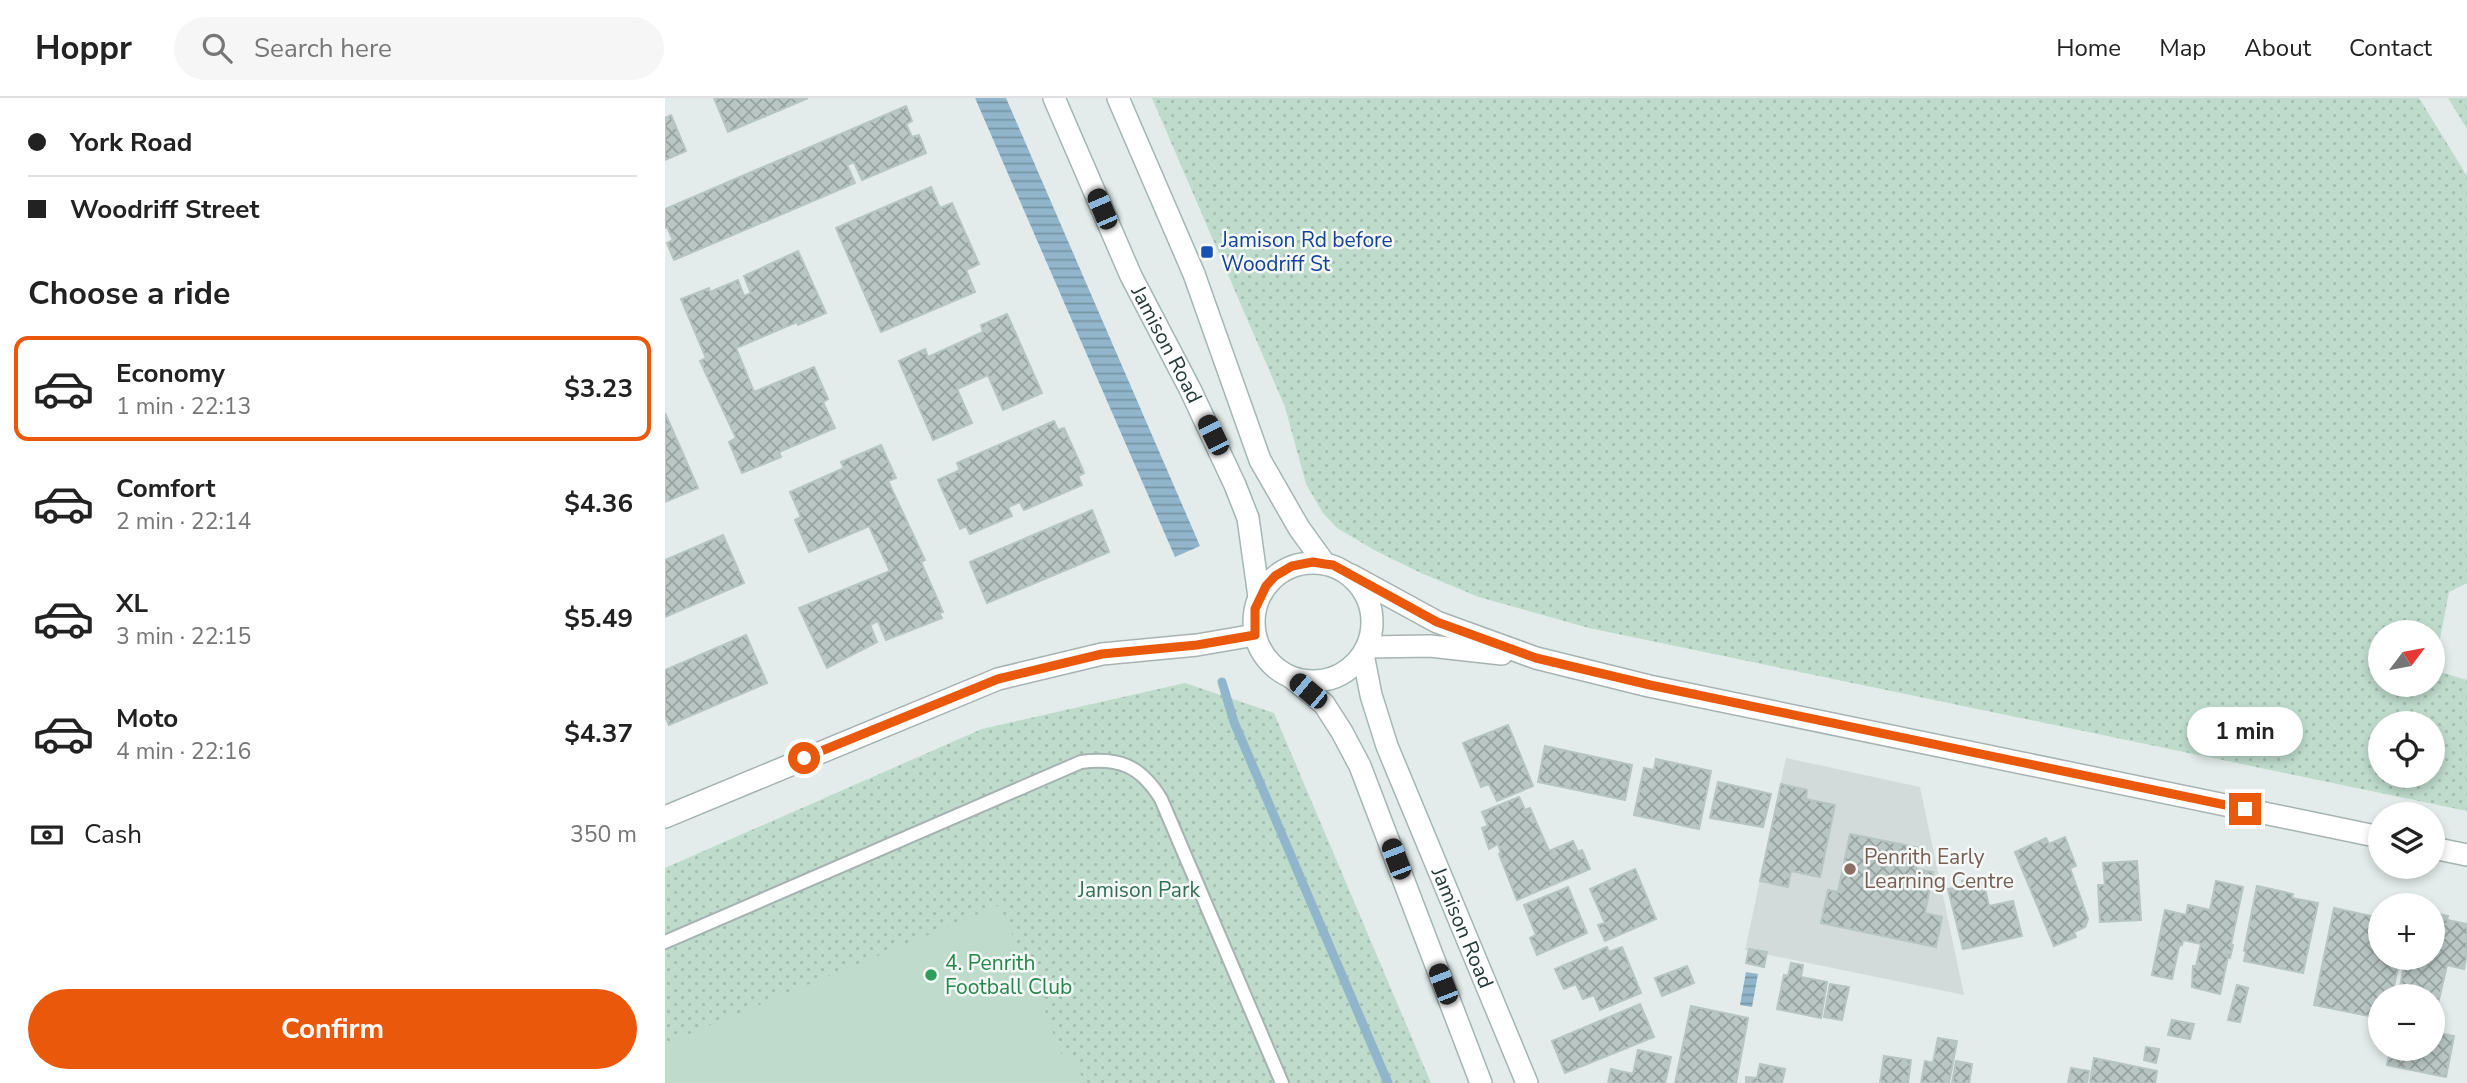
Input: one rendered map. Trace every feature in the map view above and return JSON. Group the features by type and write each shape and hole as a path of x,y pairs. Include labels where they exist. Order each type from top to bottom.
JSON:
{"main road":[{"name":"Jamison Road","path":"1054,98 1131,276 1190,389 1235,485 1248,518 1259,597"},
{"name":"Jamison Road","path":"1118,98 1194,274 1260,460 1299,528 1325,564"},
{"path":"1351,575 1365,591 1372,611 1372,631 1366,651 1346,672 1331,679 1312,682 1293,678 1276,668 1263,653 1255,635 1254,622 1259,597 1275,576 1292,566 1313,562 1333,565 1437,622 1536,658 1650,685 2368,835"},
{"path":"665,817 998,679 1102,654 1197,645 1255,635"},
{"path":"1366,651 1430,646 1536,658"},
{"name":"Jamison Road","path":"1366,651 1371,695 1387,746 1527,1083"},
{"name":"Jamison Road","path":"1293,678 1324,704 1360,766 1481,1083"},
{"path":"2445,850 2467,855"}],"lane":[{"path":"665,942 1081,762 1114,761 1141,773 1161,799 1282,1083"}],"shaded area":[{"name":"Penrith Early Learning Centre","path":"1786,758 1920,787 1964,995 1745,950"}],"green space":[{"path":"1152,98 2419,98 2467,176 2467,583 2449,592 2444,620 2368,620 2368,697 2445,697 2445,673 2467,680 2467,811 2445,806 2445,802 2424,802 1589,628 1479,597 1376,551 1337,528 1323,513 1306,484 1285,407"},
{"path":"2448,98 2467,98 2467,129"},
{"name":"Jamison Park","path":"1185,683 1274,713 1431,1083 665,1083 665,868 982,729"},
{"name":"4. Penrith Football Club","path":"1000,905 1062,1055 1073,1062 1086,1083 665,1083 665,1044"}],"water":[{"path":"975,98 1006,98 1200,546 1175,557"},
{"path":"1746,972 1758,974 1752,1007 1740,1005"}],"building":[{"path":"714,98 808,98 728,132"},
{"path":"906,106 912,121 906,124 912,137 919,135 926,153 862,180 854,162 847,165 855,183 674,260 667,243 673,240 667,227 665,228 665,209"},
{"path":"671,115 686,151 665,160 665,118"},
{"path":"931,187 940,208 952,203 979,264 966,270 975,292 881,332 836,228"},
{"path":"798,251 826,313 798,325 797,322 736,348 754,392 814,367 828,399 823,402 835,428 779,452 781,457 742,473 729,442 736,438 700,361 706,358 681,299 709,288 710,292 738,280 744,296 751,293 744,276"},
{"path":"1007,314 1042,393 1003,410 988,375 957,389 972,423 933,440 899,361 925,349 928,357 983,332 981,325"},
{"path":"665,413 698,488 665,502"},
{"path":"1054,421 1058,430 1064,428 1078,459 1084,473 1078,476 1082,485 1024,510 1020,502 1008,507 1012,516 970,534 966,526 960,529 938,480 960,470 957,463"},
{"path":"881,445 896,478 888,481 925,560 921,562 943,612 939,613 942,618 886,640 878,621 870,625 877,642 827,668 799,608 890,571 869,526 809,552 795,520 801,517 790,492 844,468 841,462"},
{"path":"1092,510 1109,552 987,603 970,562"},
{"path":"723,535 744,583 665,617 665,560"},
{"path":"746,635 767,683 669,725 665,716 665,670"},
{"path":"1508,725 1533,786 1497,801 1489,784 1481,787 1463,743"},
{"path":"1545,746 1632,765 1625,800 1538,782"},
{"path":"1656,759 1711,771 1699,829 1634,815 1644,768 1654,770"},
{"path":"1718,782 1771,794 1763,827 1710,818"},
{"path":"1781,784 1807,790 1806,799 1835,805 1820,877 1791,871 1788,887 1760,881"},
{"path":"1519,797 1525,810 1530,808 1549,851 1573,841 1578,852 1582,850 1590,869 1517,900 1499,854 1498,844 1489,849 1482,828 1488,826 1482,812"},
{"path":"1850,834 1920,848 1916,869 1933,872 1925,913 1942,917 1936,947 1821,923 1828,890 1838,892"},
{"path":"2065,837 2076,866 2070,868 2088,919 2085,927 2074,932 2076,937 2054,946 2015,852 2046,838 2049,844"},
{"path":"2137,861 2141,920 2100,922 2098,885 2105,885 2103,863"},
{"path":"1635,869 1656,919 1605,941 1598,925 1605,923 1590,889"},
{"path":"1982,876 1989,906 2013,901 2022,936 1963,949 1948,889 1963,886 1962,881"},
{"path":"2216,881 2243,887 2231,944 2233,945 2220,994 2192,987 2193,966 2196,966 2201,944 2183,940 2179,946 2172,979 2152,975 2165,910 2186,915 2188,905 2210,910"},
{"path":"2257,886 2293,894 2292,898 2318,903 2303,973 2244,961"},
{"path":"1568,887 1587,933 1537,955 1530,938 1536,935 1524,905"},
{"path":"2334,908 2368,915 2368,970 2397,970 2394,984 2368,984 2368,1016 2314,1005"},
{"path":"2445,915 2448,916 2447,920 2467,924 2464,969 2447,965 2443,984 2400,984 2403,970 2445,970"},
{"path":"1607,947 1609,952 1622,947 1641,993 1600,1010 1594,995 1583,999 1576,984 1564,989 1555,969"},
{"path":"1749,949 1767,952 1764,967 1746,963"},
{"path":"1791,963 1803,965 1801,977 1827,982 1821,1018 1777,1009 1784,975 1788,976"},
{"path":"1687,966 1694,983 1662,996 1655,978"},
{"path":"1830,984 1849,987 1842,1020 1824,1017"},
{"path":"2237,985 2248,988 2240,1022 2228,1020"},
{"path":"1640,1004 1654,1037 1565,1073 1552,1041"},
{"path":"1691,1006 1748,1018 1736,1083 1675,1083"},
{"path":"2172,1020 2194,1024 2190,1039 2168,1035"},
{"path":"2445,1034 2454,1036 2446,1077 2387,1065 2388,1061 2445,1061"},
{"path":"1938,1038 1957,1041 1949,1083 1921,1083 1925,1061 1933,1063"},
{"path":"2146,1047 2159,1049 2156,1063 2144,1060"},
{"path":"1638,1050 1671,1057 1665,1083 1608,1083 1611,1069 1633,1074"},
{"path":"1884,1056 1911,1060 1908,1083 1880,1083"},
{"path":"2094,1058 2157,1071 2155,1083 2090,1083"},
{"path":"1956,1061 1972,1064 1969,1083 1952,1083"},
{"path":"1760,1064 1785,1069 1782,1083 1746,1083 1746,1077 1757,1078"},
{"path":"2071,1068 2089,1071 2087,1083 2068,1083"}],"waterway":[{"path":"1222,682 1234,722 1388,1083"}],"place":[{"name":"Jamison Rd before Woodriff St","path":"1207,252"},
{"name":"Penrith Early Learning Centre","path":"1850,869"},
{"name":"4. Penrith Football Club","path":"931,975"}],"route":[{"path":"804,758 998,679 1102,654 1197,645 1255,635 1255,609 1266,586 1275,576 1292,566 1313,562 1333,565 1437,622 1536,658 1650,685 2245,809"}]}
